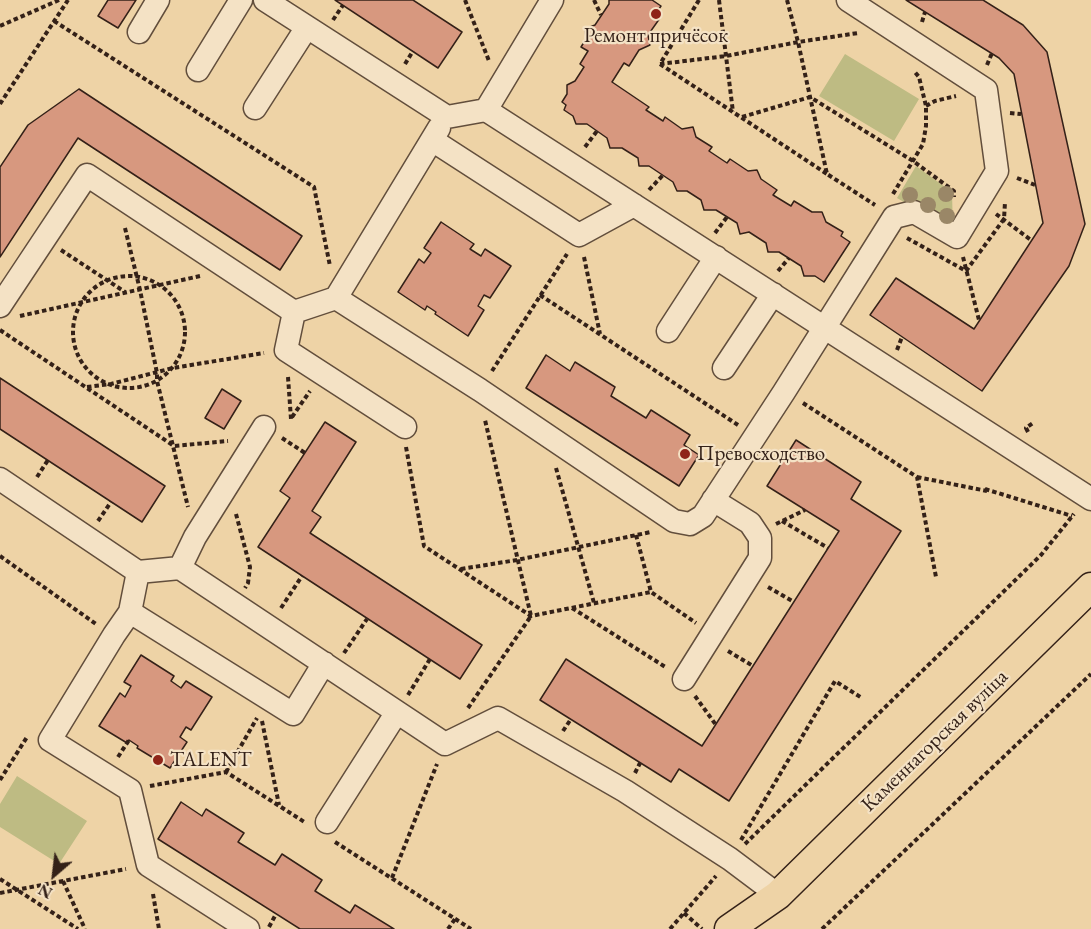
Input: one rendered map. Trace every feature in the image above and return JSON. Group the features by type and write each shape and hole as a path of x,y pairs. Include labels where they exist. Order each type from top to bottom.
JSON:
{"main road":[{"name":"Каменнагорская вуліца","path":"729,929 778,895 1091,587"},
{"name":"Каменнагорская вуліца","path":"756,929 778,895"}],"lane":[{"path":"139,32 158,0"},
{"path":"198,70 242,0"},
{"path":"265,0 447,117 486,110 1088,497"},
{"path":"486,110 552,0"},
{"path":"336,298 480,390 674,520 690,524 703,516 714,500 891,220 914,212 957,237 997,171 986,90 848,0"},
{"path":"255,108 307,27"},
{"path":"294,312 336,298 447,117"},
{"path":"432,140 579,236 634,205"},
{"path":"5,312 44,240 87,175 294,312"},
{"path":"669,331 716,257"},
{"path":"724,368 773,294"},
{"path":"294,312 286,350 405,427"},
{"path":"180,568 195,537 260,433"},
{"path":"0,478 138,572 180,568 445,744 498,718 625,791 730,859 778,895"},
{"path":"684,679 760,558 760,538 750,523 714,500"},
{"path":"138,572 130,612 114,634 50,741 130,790 148,865 248,929"},
{"path":"130,612 293,714 329,667"},
{"path":"320,827 397,712"}],"path":[{"path":"0,26 57,0"},
{"path":"0,104 68,0"},
{"path":"465,0 491,66"},
{"path":"594,0 601,15"},
{"path":"660,64 699,0"},
{"path":"719,0 733,112"},
{"path":"787,0 827,174"},
{"path":"913,18 922,24"},
{"path":"54,21 314,187 336,298"},
{"path":"660,64 726,56 856,33 867,36"},
{"path":"978,59 987,65 989,74"},
{"path":"660,64 827,174 966,271"},
{"path":"891,220 913,160 923,144 926,126 926,106 919,77 912,68"},
{"path":"742,117 810,97 913,160 954,191 957,237 979,320"},
{"path":"117,195 195,537"},
{"path":"966,271 1004,219 1006,197"},
{"path":"979,201 1031,240"},
{"path":"579,236 600,334"},
{"path":"44,240 125,293"},
{"path":"531,615 483,413 480,390 568,252 559,246"},
{"path":"5,312 83,301 230,270"},
{"path":"136,277 159,285 173,298 182,314 185,333 182,351 173,368 158,381 130,388 99,380 86,368 77,352 73,334 75,317 83,301 94,289 108,280 136,277"},
{"path":"540,295 755,436"},
{"path":"0,330 174,446 260,433"},
{"path":"86,387 111,384 173,368 286,350 291,419 321,374"},
{"path":"784,392 917,477 987,490 1072,516"},
{"path":"405,427 407,452 424,546 531,615 651,592"},
{"path":"547,437 594,603"},
{"path":"917,477 936,577"},
{"path":"228,484 250,567 248,583 236,605"},
{"path":"670,929 730,859 1041,555 1088,497"},
{"path":"756,533 805,510"},
{"path":"782,520 828,548"},
{"path":"459,569 517,560 690,524"},
{"path":"636,535 651,592 753,666"},
{"path":"0,556 97,625"},
{"path":"269,627 302,576"},
{"path":"749,576 794,602"},
{"path":"571,608 684,679 716,725"},
{"path":"329,667 367,619"},
{"path":"397,712 430,659"},
{"path":"822,929 1091,674"},
{"path":"730,859 835,681 862,698"},
{"path":"226,772 260,713 279,806"},
{"path":"0,770 7,769"},
{"path":"130,790 226,772 279,806 320,827 471,929"},
{"path":"0,893 148,865"},
{"path":"0,879 78,929"},
{"path":"63,881 85,929"},
{"path":"684,913 702,929"},
{"path":"268,929 276,914"},
{"path":"448,929 455,919"}],"shaded area":[{"path":"845,54 919,99 894,141 819,96"},
{"path":"916,166 952,192 953,231 897,198"},
{"path":"17,776 87,821 59,864 0,827 0,804"}],"building":[{"path":"108,0 136,0 118,28 98,16"},
{"path":"335,0 413,0 462,32 438,68"},
{"path":"609,0 652,0 661,6 655,15 660,18 648,35 650,45 639,50 629,66 624,63 612,82 649,107 646,110 663,121 665,117 682,129 693,127 696,137 712,147 709,151 727,163 730,159 748,171 757,170 761,179 777,190 773,195 791,206 794,201 812,212 822,212 826,222 843,232 841,236 850,242 824,282 815,276 804,276 801,266 779,252 768,252 766,243 749,232 740,234 737,223 716,210 704,210 701,200 687,191 677,191 673,182 649,166 639,166 638,158 622,148 610,148 607,138 587,124 576,124 573,116 564,110 566,105 562,102 567,94 567,85 575,81 584,67 580,64 588,51 581,47 586,39 585,29 595,25 609,4"},
{"path":"906,0 983,0 1023,25 1047,52 1085,224 1069,266 982,391 870,315 896,278 974,329 1043,223 1014,74 999,58"},
{"path":"79,89 302,236 280,270 78,138 0,257 0,167 28,125"},
{"path":"441,222 474,244 470,249 481,256 485,249 511,266 490,298 484,295 478,306 484,310 468,336 427,306 425,310 398,292 419,259 424,263 431,253 424,248"},
{"path":"546,355 570,371 575,362 615,387 611,396 646,418 651,410 690,435 684,445 699,455 679,486 526,388"},
{"path":"0,378 165,486 142,522 0,429"},
{"path":"222,389 241,401 224,429 205,418"},
{"path":"325,422 356,442 312,511 321,517 310,533 482,645 460,679 258,547 290,498 280,491"},
{"path":"796,440 861,482 851,499 901,531 729,801 679,769 671,782 540,700 566,659 702,746 839,531 767,486"},
{"path":"141,655 174,676 171,681 181,688 186,681 212,697 191,730 186,727 180,737 187,742 170,768 137,748 138,746 129,740 127,743 99,726 120,693 125,697 131,686 124,682"},
{"path":"181,802 202,816 206,809 244,833 238,842 275,865 282,854 322,880 315,891 350,913 355,905 394,929 300,929 158,839"}],"place":[{"name":"Ремонт причёсок","path":"656,14"},
{"name":"Превосходство","path":"685,454"},
{"name":"TALENT","path":"158,760"}]}
